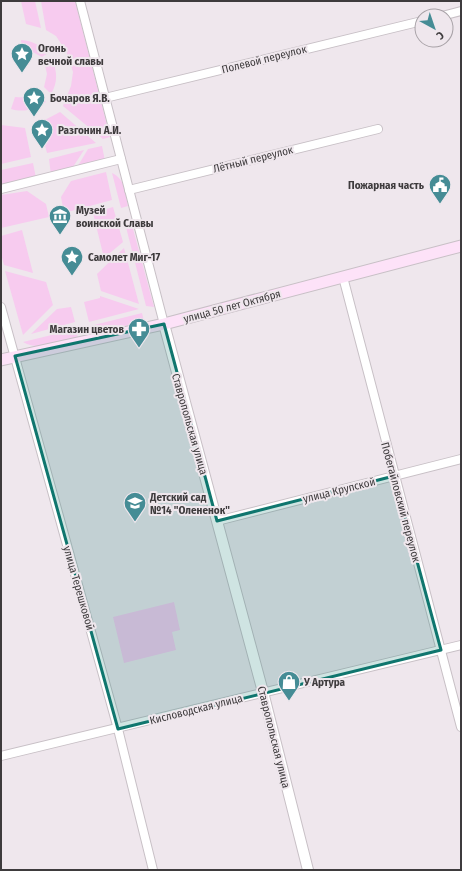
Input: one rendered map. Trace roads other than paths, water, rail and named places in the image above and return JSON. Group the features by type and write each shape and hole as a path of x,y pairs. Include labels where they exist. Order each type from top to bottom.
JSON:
{"main road":[{"name":"улица 50 лет Октября","path":"1,360 164,324 461,246"}],"street":[{"name":"Ставропольская улица","path":"80,1 128,190 263,692 308,870"},
{"name":"Полевой переулок","path":"105,98 414,23"},
{"name":"Лётный переулок","path":"128,190 378,129"},
{"path":"1,188 121,159"},
{"name":"Побегайловский переулок","path":"343,277 461,728"},
{"name":"улица Терешковой","path":"1,307 118,729 153,870"},
{"name":"улица Крупской","path":"217,521 461,459"},
{"name":"Кисловодская улица","path":"1,756 461,645"}],"place":[{"name":"Огонь вечной славы","path":"22,74"},
{"name":"Бочаров Я.В.","path":"34,118"},
{"name":"Разгонин А.И.","path":"42,150"},
{"name":"Пожарная часть","path":"440,204"},
{"name":"Музей воинской Славы","path":"60,236"},
{"name":"Самолет Миг-17","path":"72,276"},
{"name":"Магазин цветов","path":"139,348"},
{"name":"Детский сад №14 \"Олененок\"","path":"135,522"},
{"name":"У Артура","path":"289,702"}]}
